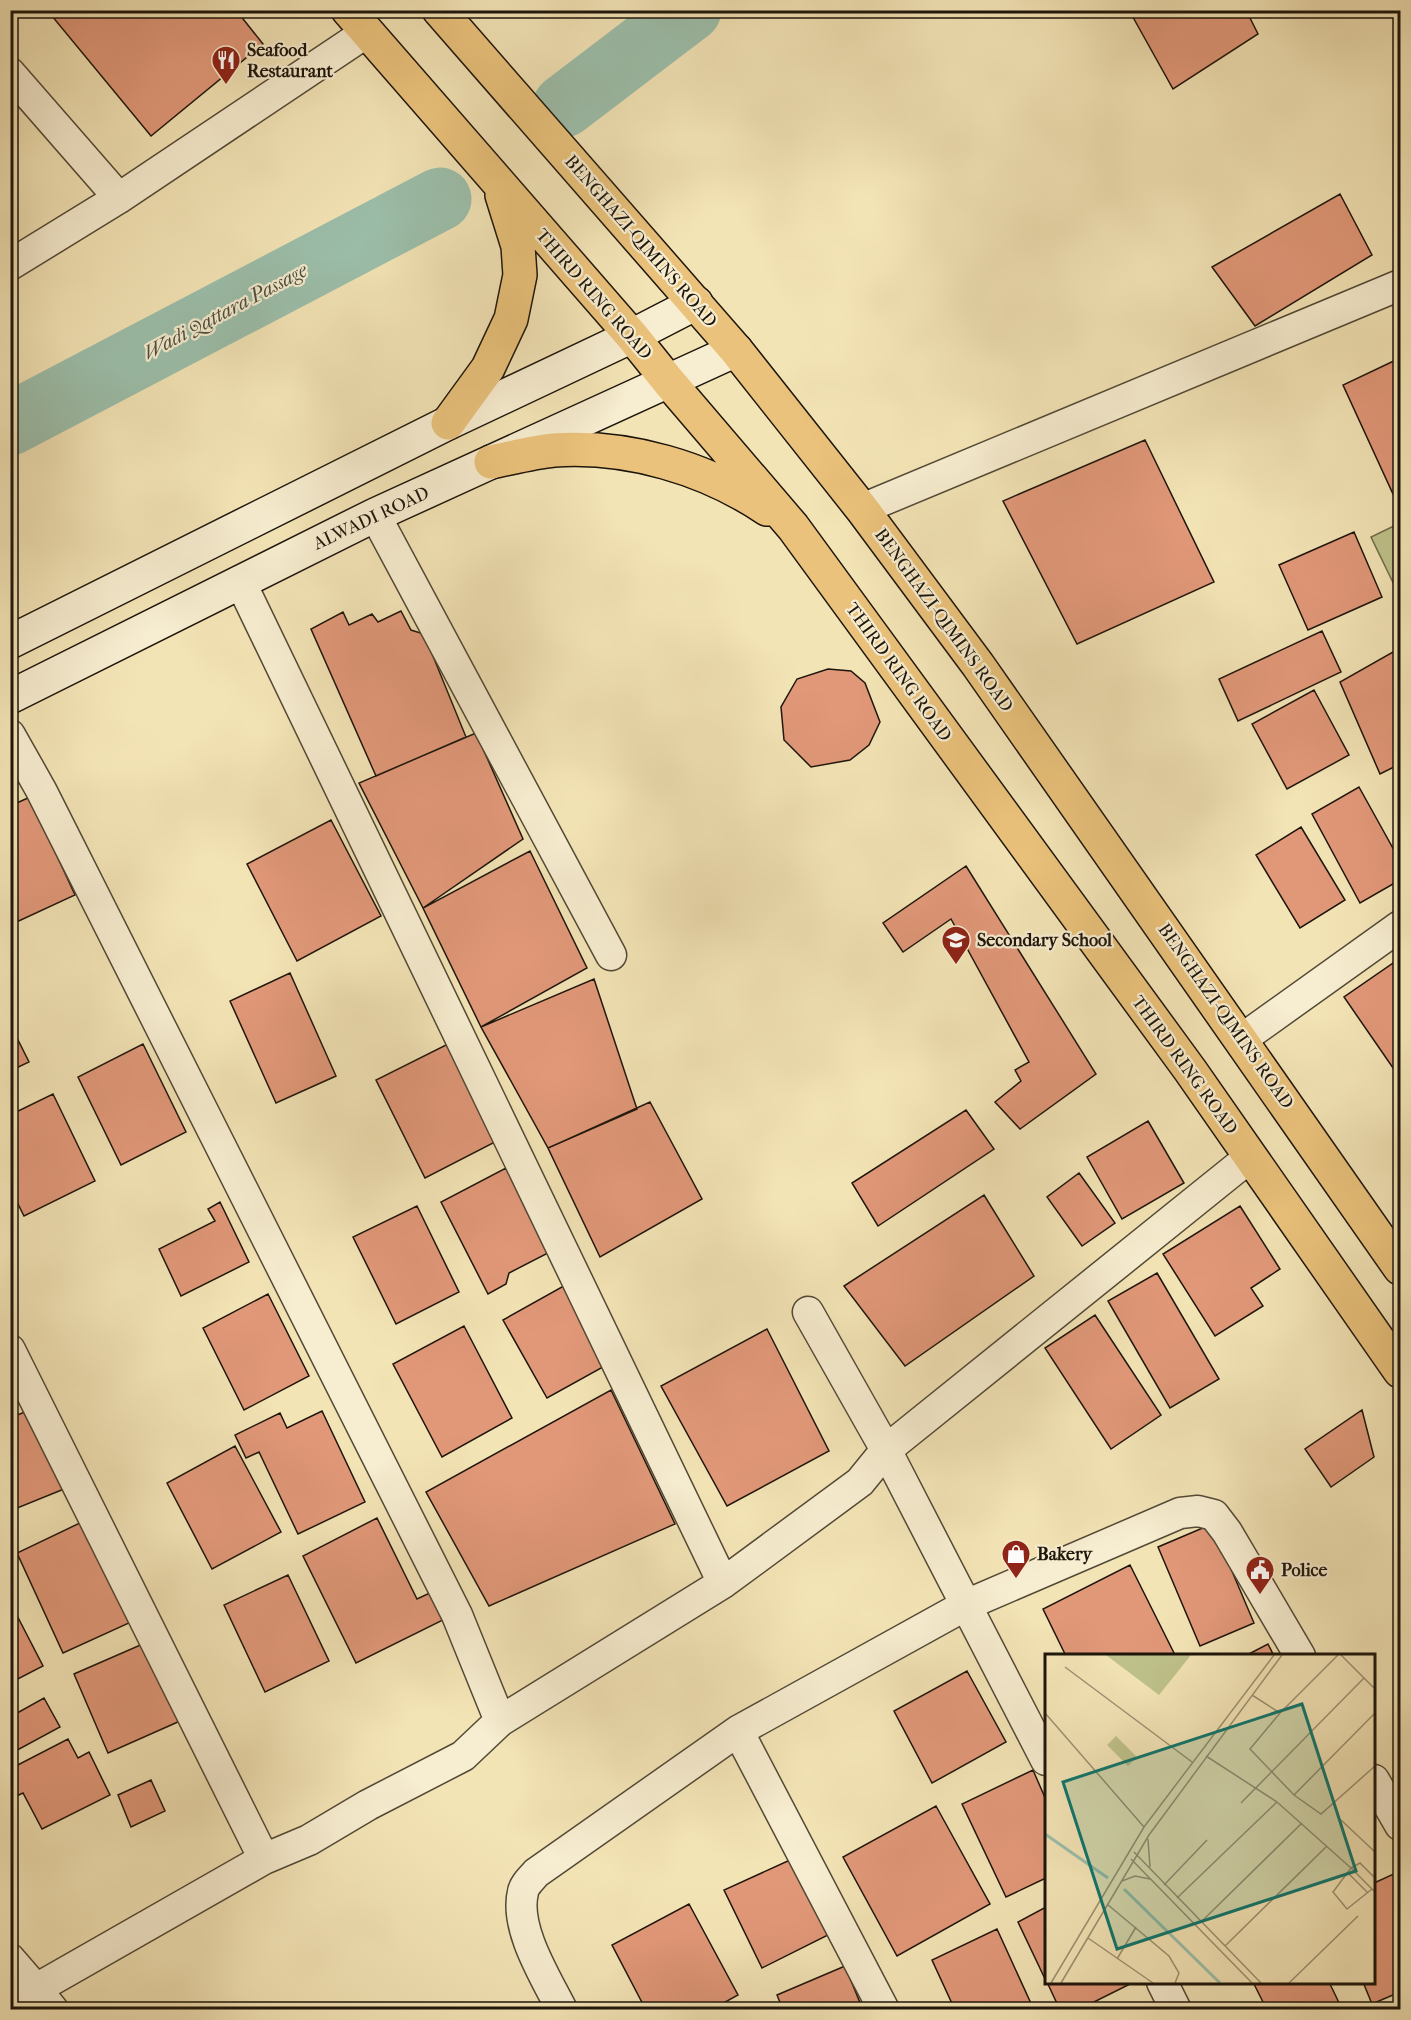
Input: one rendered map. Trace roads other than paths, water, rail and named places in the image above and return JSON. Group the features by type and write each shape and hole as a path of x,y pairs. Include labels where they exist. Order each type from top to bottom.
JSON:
{"main road":[{"name":"BENGHAZI-QIMINS ROAD","path":"439,10 736,350 862,509 978,665 1401,1268"},
{"name":"THIRD RING ROAD","path":"358,21 632,336 794,527 1190,1070 1401,1371"},
{"path":"448,423 489,368 511,319 519,275 518,246 497,181"},
{"path":"10,642 448,423 632,336 696,303"},
{"name":"ALWADI ROAD","path":"10,697 375,515 736,350"},
{"path":"491,462 553,450 618,452 680,466 740,491 794,527"}],"street":[{"path":"10,265 119,198 358,21"},
{"path":"10,73 119,198"},
{"path":"862,509 1401,285"},
{"path":"375,515 611,955"},
{"path":"240,581 723,1583"},
{"path":"10,735 41,790 457,1615 500,1721"},
{"path":"1242,1039 1401,926"},
{"path":"10,1959 33,2000 264,1859 309,1840 368,1804 463,1756 500,1721 723,1583 860,1482 886,1450 1250,1157"},
{"path":"808,1312 886,1450 1045,1756"},
{"path":"10,1350 264,1859"},
{"path":"562,2010 526,1936 522,1911 523,1890 536,1873 738,1731 966,1605 1180,1513 1198,1511 1214,1515 1227,1532 1299,1654"},
{"path":"738,1731 884,2010"},
{"path":"1375,1782 1401,1825"},
{"path":"1163,1984 1176,2010"}],"waterway":[{"name":"Wadi Qattara Passage","path":"564,106 690,10"},
{"name":"Wadi Qattara Passage","path":"10,424 440,199"}],"place":[{"name":"Seafood Restaurant","path":"226,86"},
{"name":"Secondary School","path":"956,966"},
{"name":"Bakery","path":"1016,1580"},
{"name":"Police","path":"1260,1596"}]}
